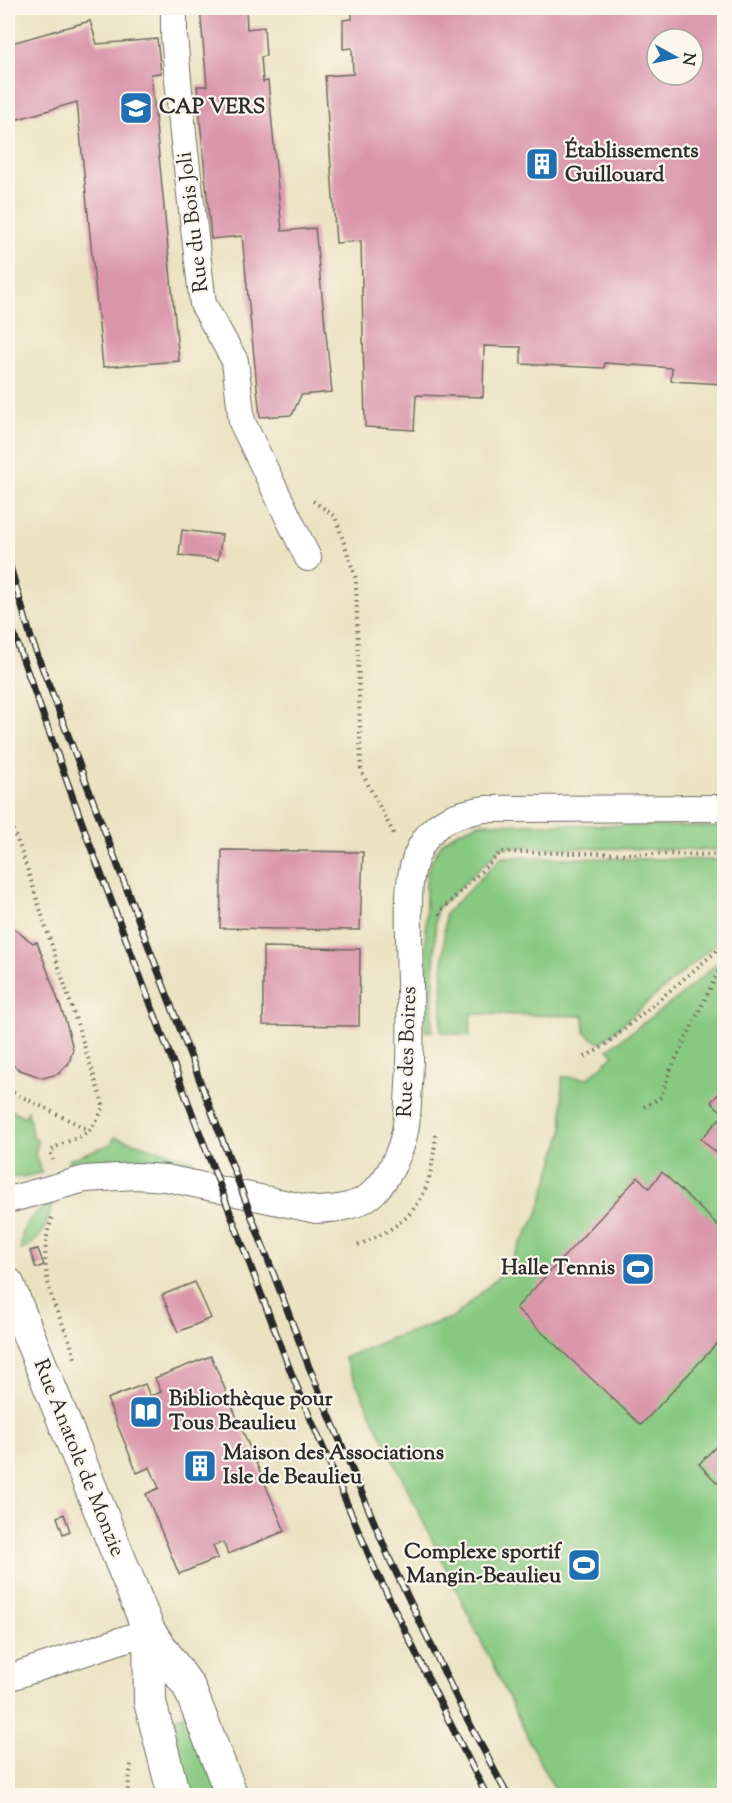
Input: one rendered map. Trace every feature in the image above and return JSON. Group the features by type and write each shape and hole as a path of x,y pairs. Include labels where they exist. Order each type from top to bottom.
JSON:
{"street":[{"name":"Rue du Bois Joli","path":"174,8 174,36 183,134 203,304 235,361 242,422 308,558"},
{"name":"Rue des Boires","path":"8,1200 85,1179 127,1176 166,1178 316,1210 354,1204 374,1192 385,1178 396,1158 405,1131 411,1053 409,898 415,858 426,838 440,823 461,813 485,809 724,808"},
{"name":"Rue Anatole de Monzie","path":"8,1284 149,1631 189,1687 232,1796"},
{"name":"Rue Anatole de Monzie","path":"149,1631 150,1702 174,1796"},
{"path":"8,1678 149,1631"}],"path":[{"path":"310,499 335,516 356,579 361,771 403,851 415,858"},
{"path":"8,819 20,847 104,1107 90,1130 8,1090"},
{"path":"440,924 440,912 501,852 724,855"},
{"path":"585,1057 603,1047 724,945"},
{"path":"644,1107 661,1097 669,1072 724,960"}],"green space":[{"path":"480,823 724,827 724,850 502,847 436,910 432,1031 425,1031 426,876 435,854 445,841 458,832"},
{"path":"502,857 724,860 724,937 600,1043 585,1033 584,1016 471,1014 470,1036 441,1032 445,914"},
{"name":"Complexe sportif Mangin-Beaulieu","path":"724,957 724,1795 559,1795 544,1771 344,1358 389,1339 454,1317 504,1272 537,1216 563,1131 562,1077 588,1078 614,1055 608,1049 679,997"},
{"path":"8,1108 25,1117 28,1111 32,1134 38,1142 35,1154 42,1173 8,1178"},
{"path":"115,1137 194,1160 194,1168 132,1160 70,1167 68,1160 111,1144"},
{"path":"52,1204 39,1237 21,1250 22,1234 28,1221 38,1211"},
{"path":"186,1714 221,1795 189,1795 178,1745 169,1720"}],"building":[{"path":"200,8 246,8 247,29 264,27 266,56 261,57 263,82 268,81 282,231 315,228 332,392 301,395 292,415 260,417 242,236 211,239 197,86 207,86"},
{"name":"Établissements Guillouard","path":"352,8 724,8 724,384 671,381 672,368 605,363 604,368 521,364 521,347 484,346 483,397 416,395 414,430 365,427 361,241 336,243 325,76 353,74 352,48 343,49 343,20 352,19"},
{"path":"90,21 97,44 157,39 161,73 151,74 179,361 103,367 77,102 8,122 8,44"},
{"path":"182,530 222,535 218,560 179,555"},
{"path":"222,850 363,852 360,930 220,928"},
{"path":"8,920 10,926 33,943 37,942 66,1022 73,1049 69,1063 58,1074 43,1078 20,1070 8,1062"},
{"path":"263,947 360,949 359,1026 263,1025"},
{"path":"724,1088 724,1114 711,1102"},
{"path":"724,1114 724,1160 701,1139"},
{"name":"Halle Tennis","path":"662,1172 724,1231 724,1336 641,1425 516,1308 638,1177 649,1188"},
{"path":"38,1249 44,1265 36,1268 30,1251"},
{"path":"195,1282 211,1318 178,1332 162,1295"},
{"name":"Maison des Associations Isle de Beaulieu","path":"211,1356 285,1531 228,1554 223,1542 213,1546 218,1558 179,1574 146,1494 159,1488 150,1467 137,1473 107,1399 145,1384 150,1396 161,1392 155,1378"},
{"path":"724,1438 724,1490 699,1464"},
{"path":"64,1514 70,1531 63,1534 57,1517"}],"railway":[{"path":"8,559 31,638 309,1367 390,1560 462,1709 508,1796"},
{"path":"8,618 90,845 292,1375 374,1567 487,1796"}],"place":[{"name":"CAP VERS","path":"136,108"},
{"name":"Établissements Guillouard","path":"542,164"},
{"name":"Halle Tennis","path":"638,1269"},
{"name":"Bibliothèque pour Tous Beaulieu","path":"146,1412"},
{"name":"Maison des Associations Isle de Beaulieu","path":"200,1466"},
{"name":"Complexe sportif Mangin-Beaulieu","path":"584,1565"}]}
